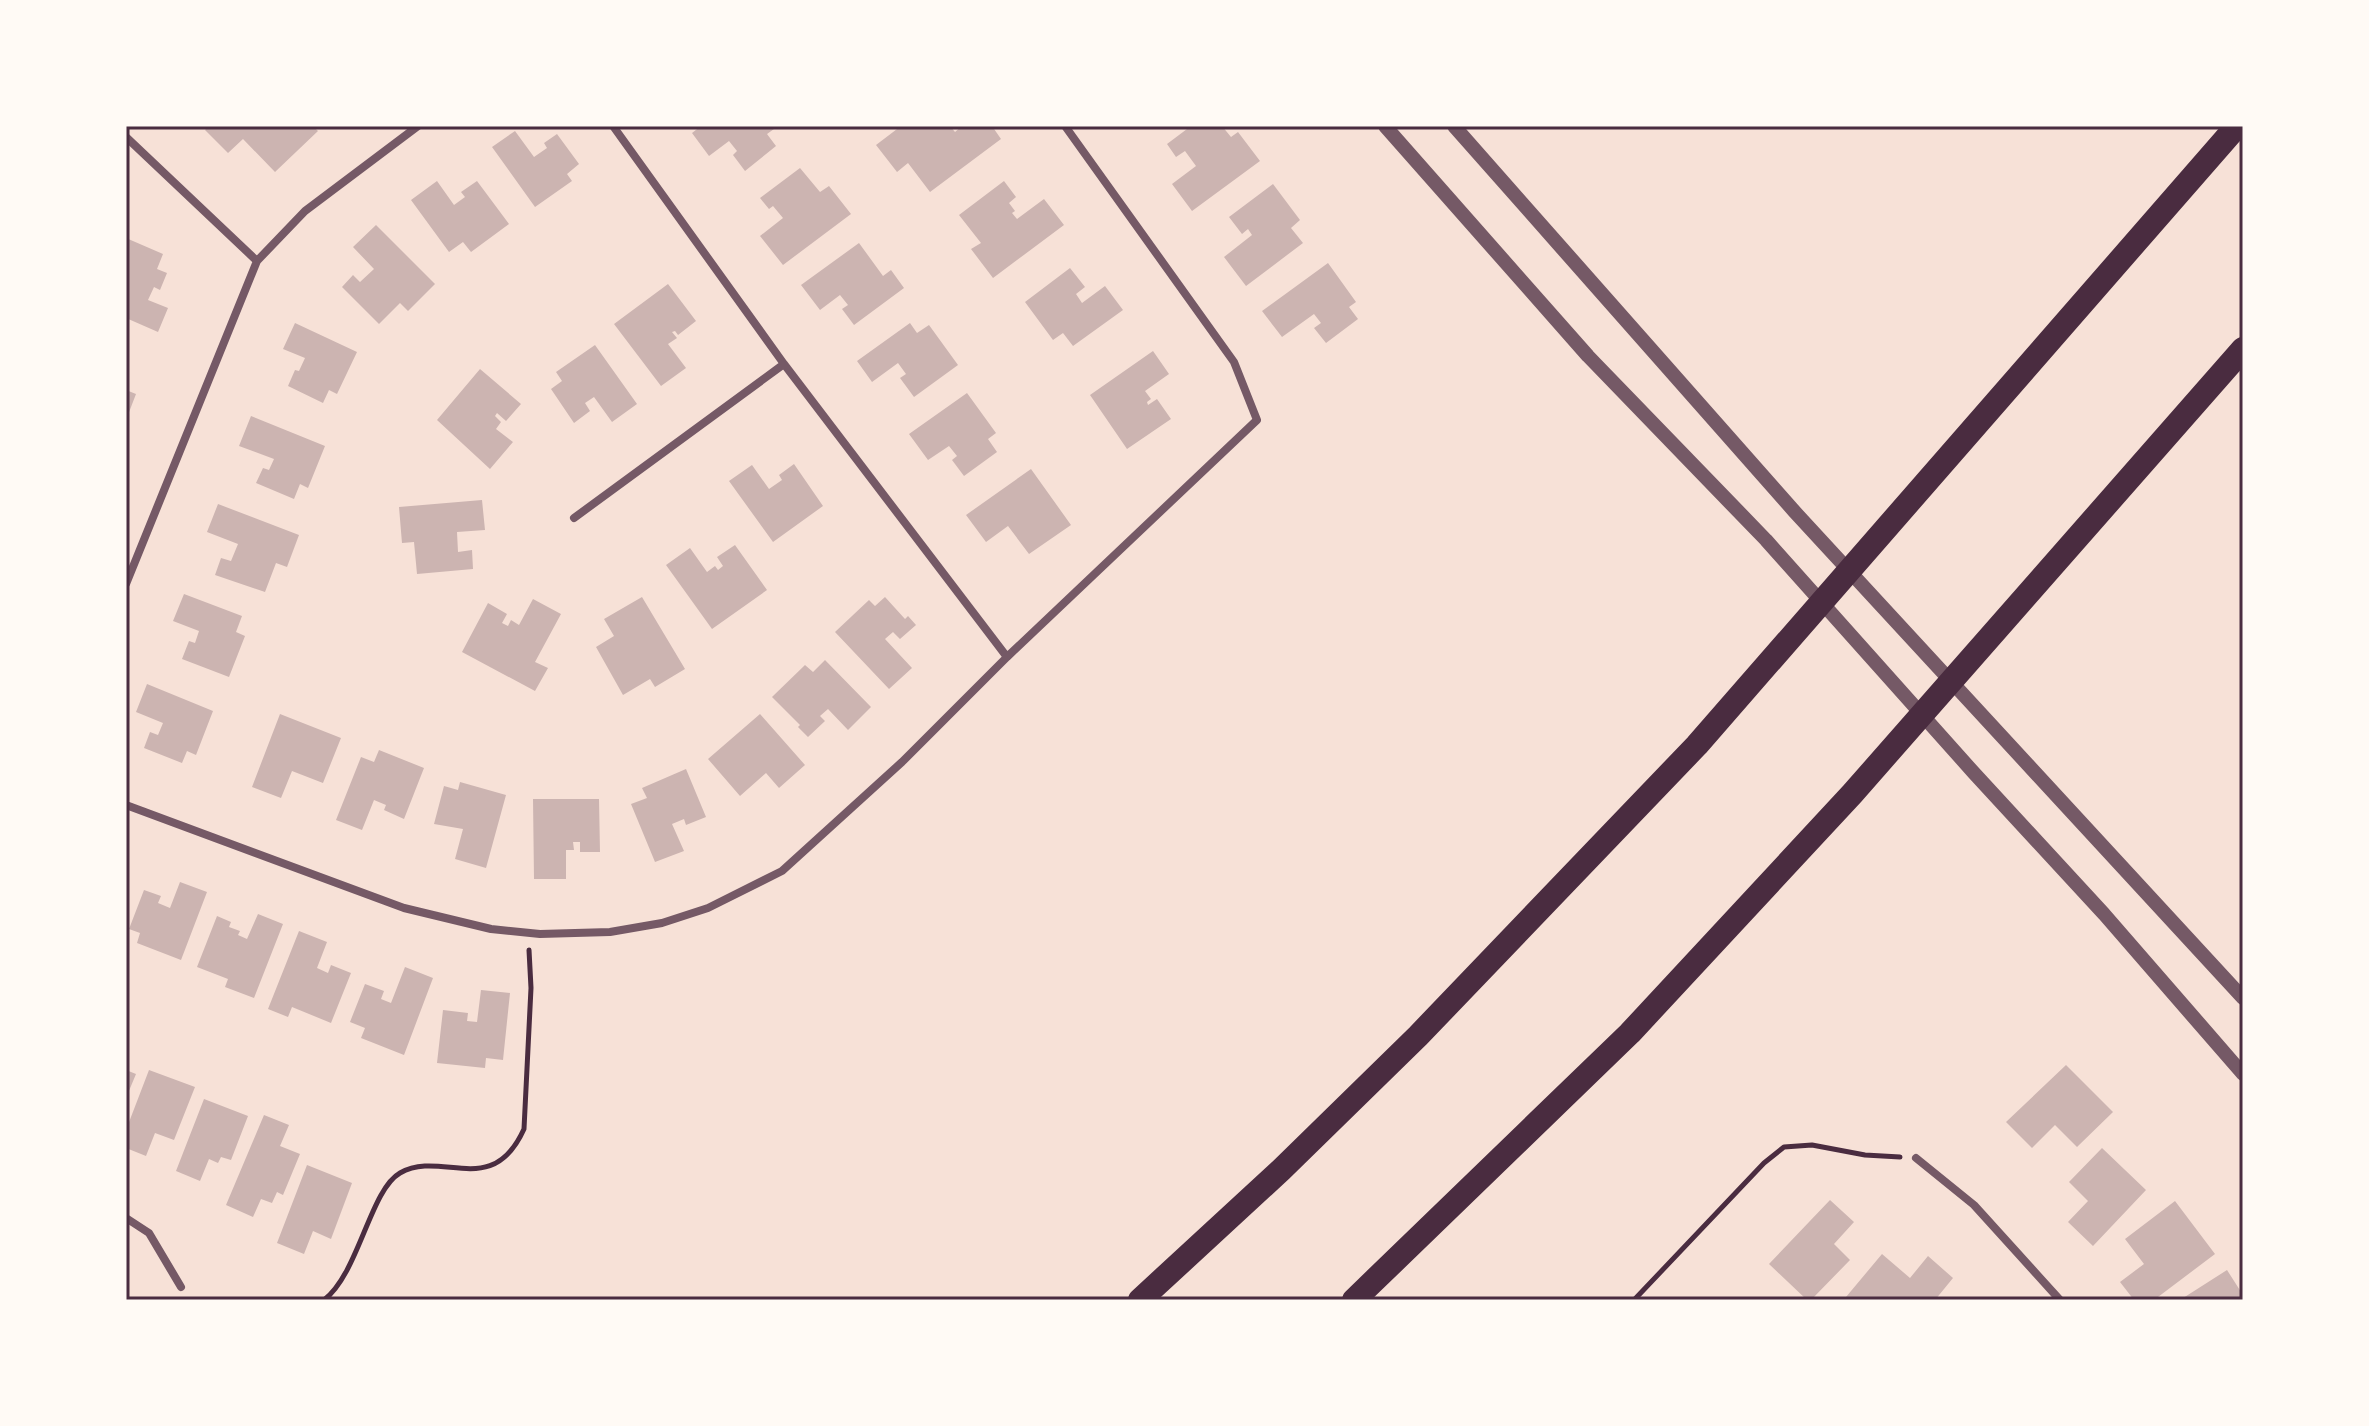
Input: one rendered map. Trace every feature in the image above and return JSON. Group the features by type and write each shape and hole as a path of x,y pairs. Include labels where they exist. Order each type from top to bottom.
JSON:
{"highway":[{"path":"1140,1300 1281,1170 1418,1036 1666,779 2237,126"},
{"path":"1354,1300 1630,1033 1852,794 2243,349"}],"street":[{"path":"126,584 257,261 305,211 418,126"},
{"path":"613,126 784,364 1007,657"},
{"path":"126,805 404,908 491,929 528,933 610,932 662,923 708,908 782,871 902,762 1007,657 1257,420 1234,362 1065,126"},
{"path":"1385,126 1588,356 1766,540 2104,914 2243,1074"},
{"path":"1454,126 1794,511 2243,998"},
{"path":"126,137 257,261"},
{"path":"574,518 784,364"},
{"path":"1916,1158 1974,1205 2060,1300"},
{"path":"126,1218 149,1233 181,1287"}],"path":[{"path":"324,1300 334,1292 355,1256 387,1185 398,1174 412,1168 460,1170 485,1167 503,1158 517,1144 524,1129 531,988 528,933"},
{"path":"1634,1300 1764,1163 1784,1147 1812,1145 1865,1155 1916,1158"}],"building":[{"path":"209,126 313,126 318,131 275,172 243,139 228,153 205,130"},
{"path":"701,126 771,126 774,129 767,134 776,146 745,171 733,155 737,151 729,141 709,156 692,133"},
{"path":"901,126 950,126 955,132 962,126 992,126 1001,139 930,192 908,163 897,172 876,145"},
{"path":"1191,126 1222,126 1231,137 1238,132 1260,161 1192,211 1172,184 1196,166 1185,151 1176,157 1167,144"},
{"path":"515,131 534,157 547,148 544,143 557,134 579,164 567,174 572,181 535,207 492,147"},
{"path":"800,168 820,192 829,186 851,214 783,265 760,236 783,218 773,206 769,209 760,198"},
{"path":"437,181 454,205 465,197 461,192 477,181 509,224 471,252 463,242 449,252 411,200"},
{"path":"1004,181 1016,197 1009,203 1017,219 1044,199 1064,225 993,278 971,249 981,243 959,215"},
{"path":"1273,184 1300,220 1291,228 1303,243 1246,286 1224,257 1252,235 1248,229 1242,234 1229,217"},
{"path":"376,225 435,284 408,311 400,303 379,324 342,287 353,275 360,282 374,269 353,247"},
{"path":"126,238 163,254 157,269 167,273 160,290 154,287 148,300 168,308 158,332 126,318"},
{"path":"859,243 883,276 891,270 904,288 854,325 842,309 848,305 840,295 820,310 801,285"},
{"path":"1328,263 1356,302 1349,307 1358,319 1326,343 1314,328 1321,323 1314,314 1282,337 1262,311"},
{"path":"1070,268 1085,287 1076,294 1082,303 1105,286 1123,310 1073,346 1063,333 1053,340 1025,302"},
{"path":"668,284 696,321 678,335 672,332 677,338 668,344 686,368 661,386 614,324"},
{"path":"295,323 357,352 337,394 329,390 323,403 288,386 305,358 283,349"},
{"path":"910,323 917,333 929,325 958,365 914,397 900,378 906,374 898,363 872,382 857,361"},
{"path":"595,345 637,404 612,422 594,397 585,403 590,411 574,423 551,389 562,381 556,372"},
{"path":"1153,351 1169,374 1145,391 1151,399 1147,402 1148,405 1157,399 1171,419 1127,449 1090,395"},
{"path":"480,369 521,404 506,421 497,413 495,416 501,422 496,429 513,442 490,469 437,420"},
{"path":"126,390 136,394 126,420"},
{"path":"967,393 996,433 988,439 997,452 964,476 952,460 957,456 949,446 928,460 909,434"},
{"path":"251,416 325,446 308,488 300,484 294,499 256,483 263,468 269,470 274,459 239,446"},
{"path":"794,464 823,506 773,542 729,481 752,465 769,489 782,480 779,475"},
{"path":"1031,469 1071,525 1029,554 1008,526 986,542 966,515"},
{"path":"482,500 485,530 457,532 458,552 472,550 473,569 417,574 414,542 402,543 399,507"},
{"path":"218,504 299,535 287,567 276,563 265,592 215,575 221,558 231,561 238,544 207,532"},
{"path":"735,545 767,590 712,629 666,565 690,548 707,572 715,566 718,570 723,566 717,557"},
{"path":"184,594 242,616 236,632 245,636 229,677 182,659 189,641 195,643 199,631 173,621"},
{"path":"642,597 685,669 655,687 650,679 623,695 596,647 614,636 604,619"},
{"path":"885,597 905,619 908,616 916,625 900,639 893,632 885,639 912,668 889,689 835,632 869,600 875,606"},
{"path":"533,599 561,614 535,662 548,668 535,691 462,652 488,603 507,614 502,623 508,626 511,620 519,625"},
{"path":"825,660 871,707 848,730 828,709 820,716 825,721 808,737 772,697 805,665 813,672"},
{"path":"147,684 213,711 196,755 187,751 182,763 144,748 150,732 158,735 163,723 136,712"},
{"path":"280,714 341,738 323,783 292,771 281,798 252,787"},
{"path":"760,714 805,765 779,788 766,773 740,796 708,759"},
{"path":"379,750 424,768 404,819 384,810 386,805 374,800 362,830 336,820 361,757 374,762"},
{"path":"686,769 706,817 686,825 684,819 672,824 684,851 655,862 631,804 647,798 642,788"},
{"path":"460,782 506,795 486,868 455,859 463,829 434,824 444,786 458,790"},
{"path":"533,799 599,799 600,852 580,852 580,842 573,842 574,850 566,850 566,879 534,879"},
{"path":"180,882 207,892 181,960 137,943 140,933 129,929 144,890 161,896 158,903 170,908"},
{"path":"258,914 283,924 254,998 225,987 228,979 197,967 217,916 231,922 229,927 240,931 238,935 247,939"},
{"path":"299,931 327,942 317,968 328,973 331,965 351,973 331,1023 292,1007 288,1017 268,1009"},
{"path":"405,967 433,978 404,1055 361,1038 365,1028 350,1022 365,984 384,991 381,999 391,1003"},
{"path":"481,990 510,993 503,1060 486,1058 485,1068 437,1063 443,1010 468,1013 467,1021 477,1022"},
{"path":"2066,1065 2113,1112 2077,1147 2055,1125 2032,1148 2006,1122"},
{"path":"126,1070 136,1074 126,1098"},
{"path":"149,1070 195,1087 174,1140 155,1133 146,1156 126,1148 126,1130"},
{"path":"204,1099 248,1116 231,1160 221,1157 218,1163 209,1159 200,1181 176,1171"},
{"path":"264,1115 289,1125 280,1146 300,1154 283,1195 277,1192 272,1203 261,1199 253,1217 226,1205"},
{"path":"2102,1148 2146,1190 2093,1246 2068,1222 2088,1201 2069,1182"},
{"path":"307,1165 352,1183 331,1239 313,1231 304,1254 277,1243"},
{"path":"1830,1200 1854,1222 1834,1244 1850,1260 1811,1300 1807,1300 1769,1264"},
{"path":"2175,1201 2215,1254 2154,1300 2134,1300 2120,1282 2144,1264 2125,1239"},
{"path":"1882,1254 1910,1278 1928,1256 1953,1278 1935,1300 1849,1300 1846,1297"},
{"path":"2227,1270 2243,1300 2180,1300"}]}
